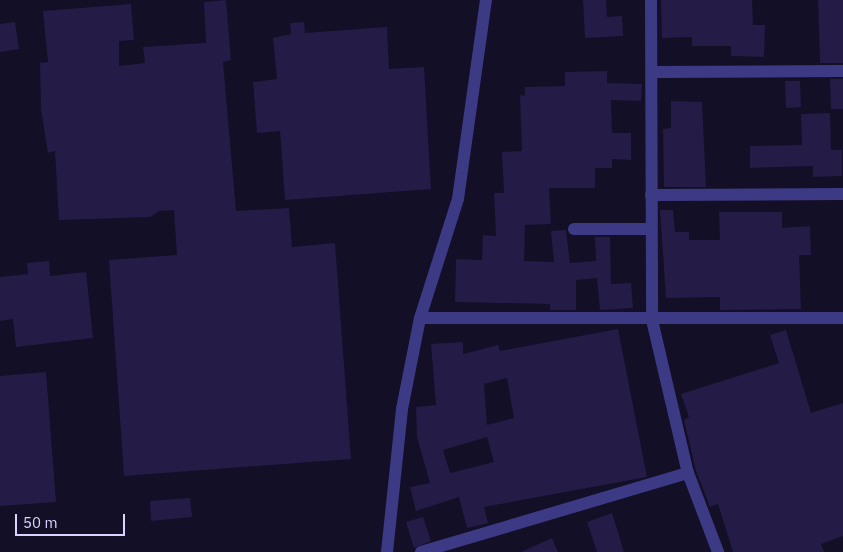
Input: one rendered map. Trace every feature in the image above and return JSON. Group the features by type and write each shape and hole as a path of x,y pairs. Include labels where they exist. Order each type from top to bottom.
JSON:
{"street":[{"path":"387,552 402,409 420,318 458,199 486,0"},
{"path":"651,0 652,320 688,473 718,552"},
{"path":"652,72 843,71"},
{"path":"651,195 843,194"},
{"path":"574,229 651,229"},
{"path":"420,318 652,320 843,318"},
{"path":"420,552 688,473"}],"building":[{"path":"226,0 231,60 223,62 236,211 289,208 292,247 335,243 351,459 124,476 109,260 177,255 174,210 159,211 150,217 59,220 55,151 48,153 41,109 40,63 48,62 43,11 131,4 134,40 119,41 119,66 145,63 143,47 206,43 204,2"},
{"path":"583,0 606,0 607,17 622,16 623,36 585,38"},
{"path":"661,0 752,0 753,25 765,25 764,57 731,56 731,46 692,46 692,37 662,38"},
{"path":"818,0 843,0 843,63 820,63"},
{"path":"15,22 19,49 0,52 0,24"},
{"path":"304,22 305,33 387,27 389,69 424,67 431,189 285,200 280,131 257,133 253,82 277,79 273,38 291,34 290,23"},
{"path":"607,71 607,83 642,84 641,101 611,100 612,133 631,133 631,160 612,159 612,168 595,168 595,188 549,188 551,224 525,225 524,261 554,262 551,231 566,230 570,263 596,261 595,237 610,237 611,284 631,283 633,308 600,310 597,278 576,280 576,310 550,310 550,304 455,302 456,259 482,260 483,235 496,236 494,193 504,193 502,152 522,151 520,95 525,96 525,87 565,86 565,72"},
{"path":"830,79 843,79 843,109 831,109"},
{"path":"785,81 800,81 801,107 786,108"},
{"path":"671,101 702,102 706,187 664,187 663,129 671,128"},
{"path":"830,113 831,150 842,150 842,176 813,177 813,166 750,168 750,146 802,145 801,114"},
{"path":"660,210 673,210 675,232 689,232 689,240 720,240 719,212 782,212 782,228 810,226 811,255 799,255 801,309 720,310 720,297 666,298"},
{"path":"49,261 50,276 86,272 93,338 16,347 13,319 0,321 0,277 28,274 27,263"},
{"path":"618,329 647,477 484,507 488,523 467,528 459,497 416,511 410,487 430,483 417,437 416,407 436,405 431,344 463,342 463,354 498,345 500,351","holes":["507,378 514,418 487,425 484,384","487,437 494,462 450,473 443,450"]},
{"path":"786,330 811,413 843,403 843,536 821,544 824,552 733,552 718,504 710,507 696,471 684,420 689,417 681,394 779,363 770,335"},
{"path":"46,372 56,502 0,506 0,376"},
{"path":"190,498 192,517 151,521 150,501"},
{"path":"612,513 624,552 597,552 587,522"},
{"path":"423,517 431,541 414,548 406,522"},
{"path":"552,538 558,552 521,552"}]}
